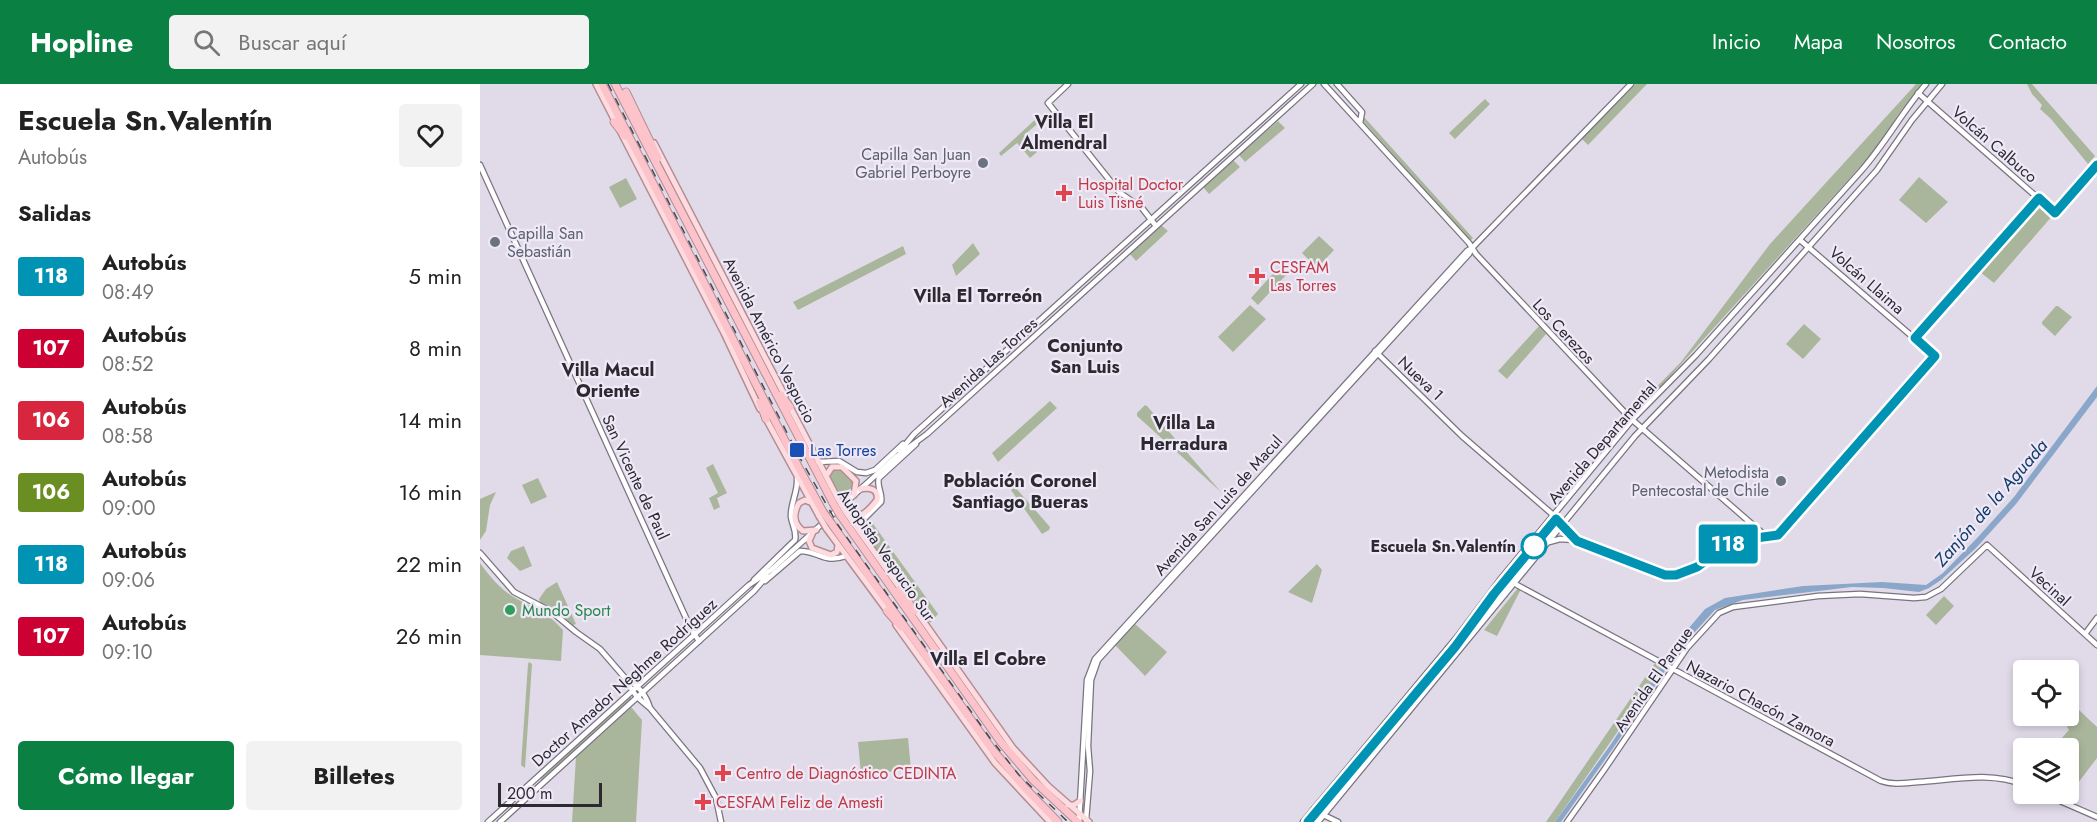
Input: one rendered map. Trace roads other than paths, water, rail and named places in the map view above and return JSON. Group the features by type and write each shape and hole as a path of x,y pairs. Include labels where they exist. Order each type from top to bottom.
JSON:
{"highway":[{"name":"Autopista Vespucio Sur","path":"602,84 821,514 996,754 1058,822"},
{"name":"Autopista Vespucio Sur","path":"615,84 767,376 835,501 1008,751 1033,780 1081,820"},
{"path":"626,92 652,145 665,180"},
{"path":"614,122 638,153"},
{"path":"767,376 790,407"},
{"path":"752,377 766,419"},
{"path":"900,589 942,657"},
{"path":"887,611 937,671"}],"main road":[{"path":"596,84 811,504"},
{"name":"Avenida Américo Vespucio","path":"622,84 647,128 790,407 826,478 835,501"},
{"path":"826,478 831,467 842,466 856,481 854,495"},
{"path":"844,513 855,517 860,516 877,500 877,494 873,489 860,489"},
{"path":"821,514 806,500 799,503 795,511 795,521 803,531 814,531 809,543 815,549 833,555 837,552 838,544"},
{"path":"844,513 1006,738 1035,773 1081,820"},
{"path":"829,525 846,556 995,763 1050,822"},
{"path":"1068,805 1074,805 1080,801"}],"street":[{"path":"1068,84 1047,103 1119,192 1141,207 1156,226"},
{"name":"Avenida Las Torres","path":"818,462 839,461 859,473 868,473 876,469 1301,84"},
{"name":"Avenida Las Torres","path":"859,532 860,523 881,502 879,478 1313,84"},
{"name":"Los Cerezos","path":"1324,84 1632,420 1768,538"},
{"name":"Los Cerezos","path":"1337,84 1362,112 1360,123"},
{"name":"Avenida San Luis de Macul","path":"1081,820 1089,794 1088,746 1091,680 1098,660 1467,251 1631,84"},
{"name":"Avenida Departamental","path":"1303,822 1457,637 1632,420 1691,361 1874,156 1903,112 1926,84"},
{"name":"Avenida Departamental","path":"1318,822 1641,429 1709,359 1885,161 1927,101 1942,84"},
{"name":"Volcán Calbuco","path":"1918,93 2055,213 2097,165"},
{"path":"1233,146 1238,152"},
{"name":"San Vicente de Paul","path":"480,165 695,634 700,640"},
{"path":"1188,187 1193,192"},
{"path":"1915,338 2039,198"},
{"name":"Volcán Llaima","path":"1768,538 1778,535 1935,356 1810,246 1800,240"},
{"path":"1091,274 1096,280"},
{"name":"Avenida San Luis de Macul","path":"1081,820 1080,801 1087,680 1095,658 1377,352"},
{"name":"Nueva 1","path":"1377,352 1450,424 1554,516 1574,540"},
{"path":"950,402 955,408"},
{"name":"Avenida Las Torres","path":"897,456 910,438"},
{"name":"Avenida Las Torres","path":"814,531 897,456 919,441"},
{"name":"Doctor Amador Neghme Rodríguez","path":"488,822 749,585 795,540 796,533 791,513 797,490 797,479"},
{"path":"1723,507 1730,506"},
{"name":"Doctor Amador Neghme Rodríguez","path":"749,585 771,570 814,531"},
{"path":"1756,539 1760,536 1760,531"},
{"path":"1547,543 1560,539 1574,540 1654,572 1669,575 1697,567 1731,542 1768,538"},
{"name":"Vecinal","path":"1987,545 2097,645"},
{"name":"Avenida El Parque","path":"1567,822 1671,668 1692,641 1716,615 1725,609 1860,594 1923,598 1941,589 1987,545"},
{"name":"Doctor Amador Neghme Rodríguez","path":"500,822 799,552 807,552 830,560 846,556"},
{"path":"480,553 512,590 552,612 573,631 594,644 626,679 643,692 650,708"},
{"name":"Doctor Amador Neghme Rodríguez","path":"754,591 771,570"},
{"name":"Nazario Chacón Zamora","path":"1504,576 1513,583 1884,782 1904,783 1989,777 2013,781"},
{"path":"2085,634 2097,618"},
{"path":"626,679 637,697 650,708 703,773 716,798 721,822"},
{"path":"575,744 580,749"},
{"path":"1360,753 1366,764"},
{"path":"1081,791 1089,794"},
{"path":"2067,804 2097,817"},
{"path":"1313,810 1338,822"}],"water":[{"path":"2097,386 2097,397 2016,504 1976,548 1929,588 1919,592 1852,587 1743,600 1715,610 1681,647 1561,822 1555,822 1611,744 1677,642 1705,609 1725,598 1803,586 1882,582 1926,585 1943,573 2014,497"}],"railway":[{"path":"608,84 800,458 838,525 990,738 1019,775 1068,822"}],"place":[{"name":"Capilla San Juan Gabriel Perboyre","path":"983,163"},
{"name":"Hospital Doctor Luis Tisné","path":"1064,193"},
{"name":"Capilla San Sebastián","path":"495,242"},
{"name":"CESFAM Las Torres","path":"1257,276"},
{"name":"Las Torres","path":"797,450"},
{"name":"Metodista Pentecostal de Chile","path":"1781,481"},
{"name":"Escuela Sn.Valentín","path":"1534,546"},
{"name":"Mundo Sport","path":"510,610"},
{"name":"Centro de Diagnóstico CEDINTA","path":"723,773"},
{"name":"CESFAM Feliz de Amesti","path":"703,802"}],"district":[{"name":"Villa El Almendral","path":"1064,132"},
{"name":"Villa El Torreón","path":"978,296"},
{"name":"Conjunto San Luis","path":"1085,356"},
{"name":"Villa Macul Oriente","path":"608,380"},
{"name":"Villa La Herradura","path":"1184,433"},
{"name":"Población Coronel Santiago Bueras","path":"1020,491"},
{"name":"Villa El Cobre","path":"988,659"}],"water label":[{"name":"Zanjón de la Aguada","path":"1991,503"}]}
